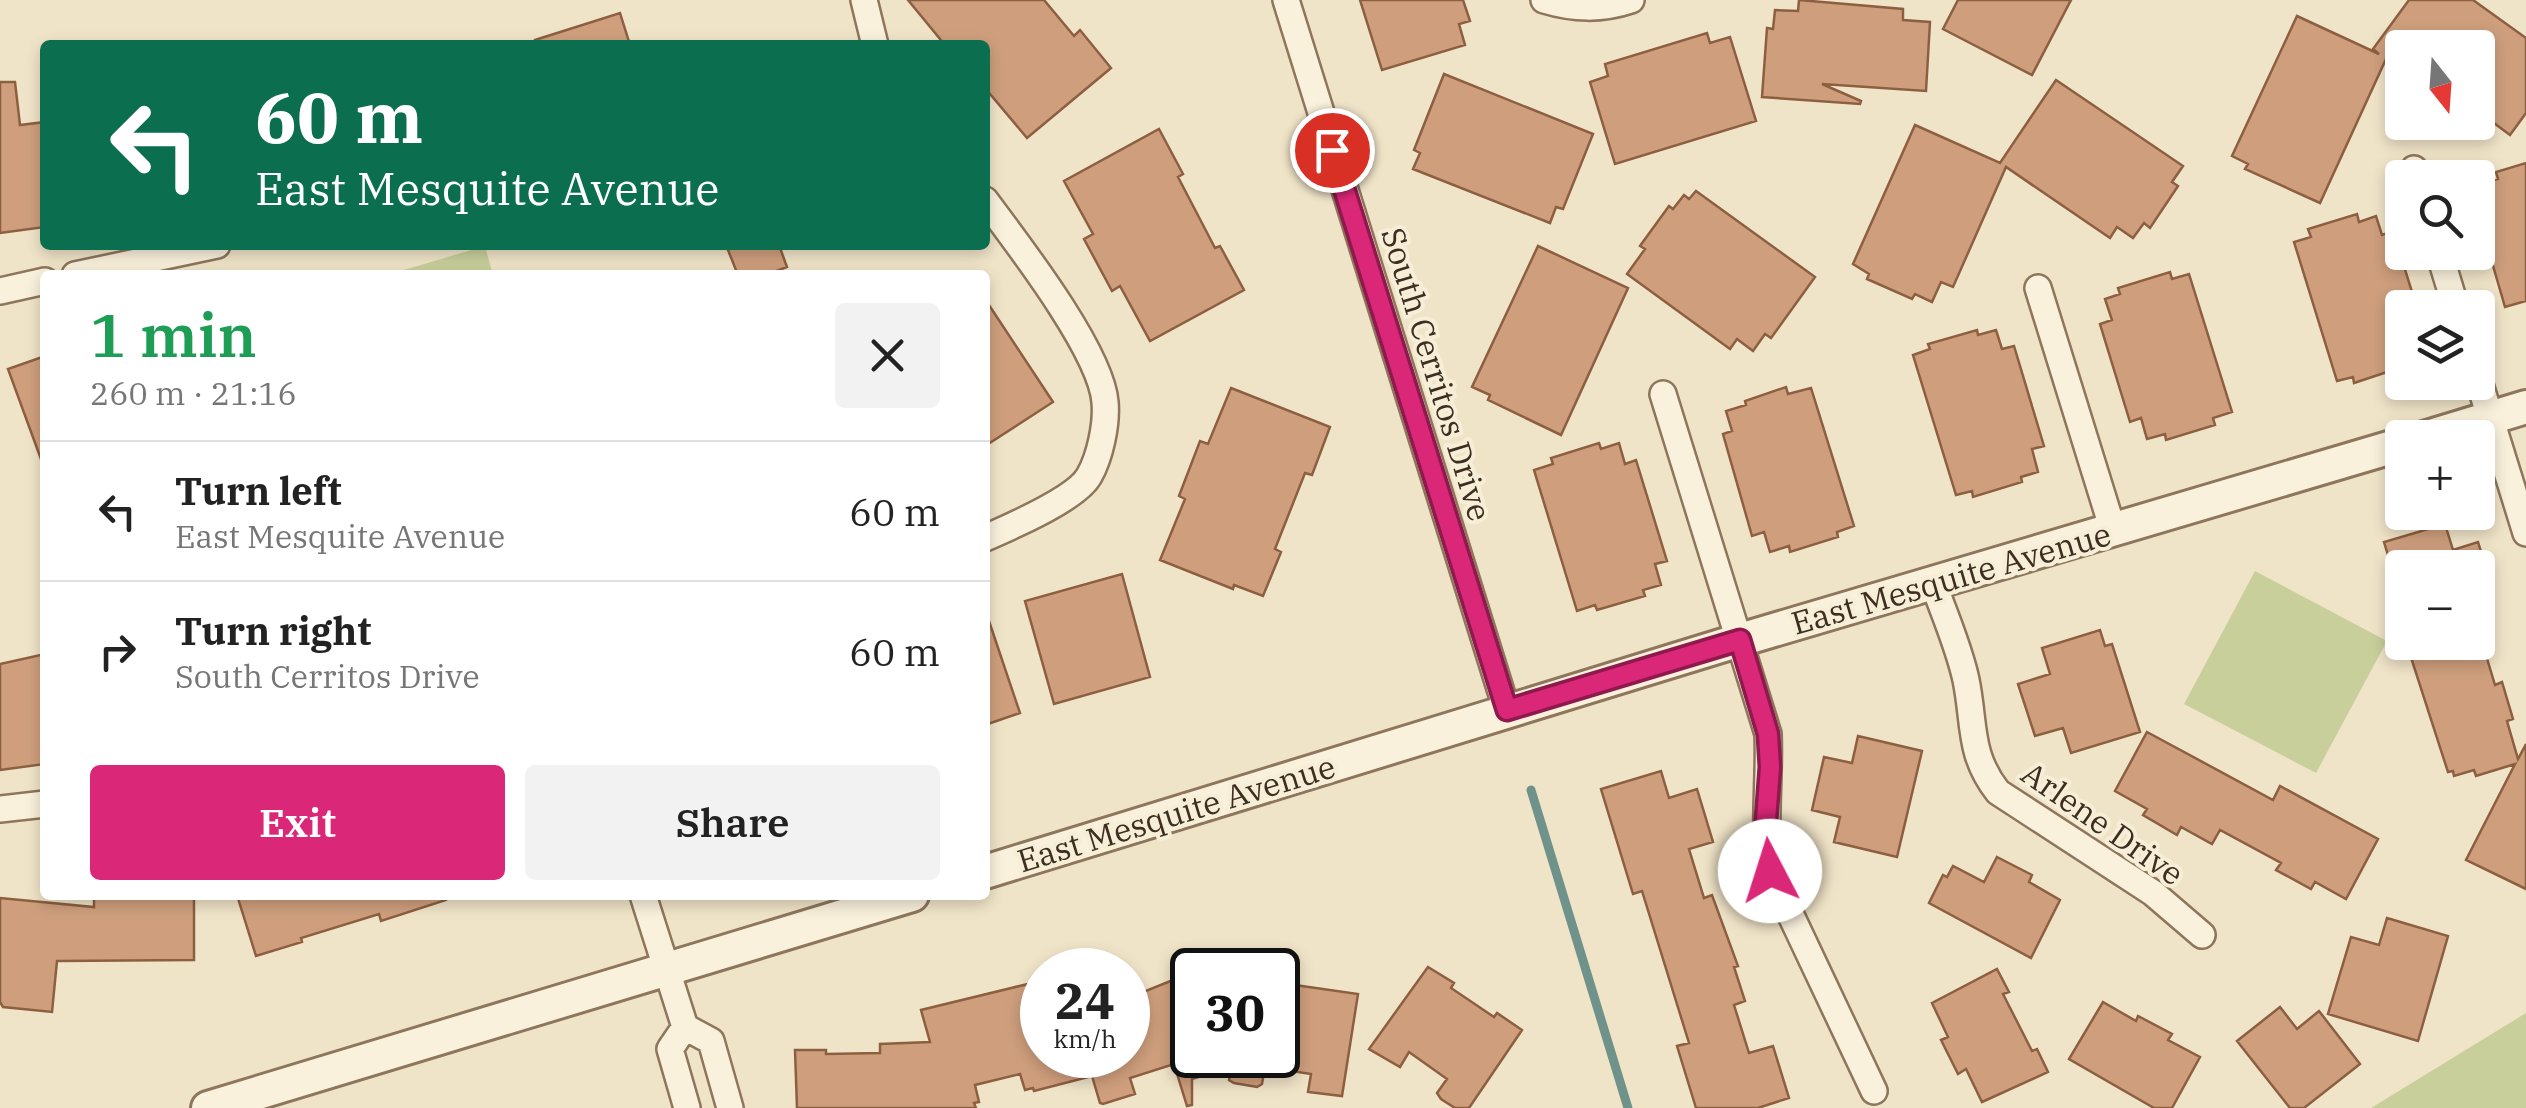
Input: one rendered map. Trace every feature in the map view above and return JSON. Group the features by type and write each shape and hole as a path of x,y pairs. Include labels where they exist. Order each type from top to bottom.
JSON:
{"street":[{"path":"864,0 874,40"},
{"name":"South Cerritos Drive","path":"1286,0 1507,710"},
{"path":"1544,0 1572,8 1609,7 1631,0"},
{"path":"990,207 1063,311 1097,371 1105,402 1102,437 1088,479 1044,511 990,536"},
{"path":"99,270 194,250"},
{"path":"0,291 40,282"},
{"path":"2038,288 2114,530"},
{"path":"1662,394 1768,734 1765,834 1770,871 1874,1092"},
{"path":"2484,400 2526,533"},
{"path":"2482,420 2526,407"},
{"name":"East Mesquite Avenue","path":"990,870 1507,710 2385,449"},
{"name":"Arlene Drive","path":"1933,582 1966,678 1982,773 1998,792 2153,893 2202,935"},
{"path":"0,808 40,804"},
{"path":"645,900 685,1026 710,1041 730,1108"},
{"path":"208,1108 896,900"},
{"path":"685,1026 670,1049 686,1108"}],"green space":[{"path":"471,250 486,250 492,270 404,270"},
{"path":"2255,571 2385,640 2316,773 2184,704"},
{"path":"2526,1013 2526,1108 2371,1108"}],"building":[{"path":"908,0 1044,0 1074,36 1080,30 1111,68 1027,138 990,94 990,40 941,40"},
{"path":"1360,0 1463,0 1470,21 1459,24 1465,45 1382,70"},
{"path":"1799,0 1903,9 1903,20 1930,22 1926,91 1822,84 1861,101 1860,104 1762,97 1767,28 1773,29 1775,10 1798,11"},
{"path":"1958,0 2071,0 2032,75 1943,29"},
{"path":"2409,0 2473,0 2526,38 2526,113 2510,135 2495,124 2495,30 2387,30"},
{"path":"620,13 628,40 535,40"},
{"path":"2297,16 2379,54 2373,49 2385,33 2385,61 2320,203 2245,169 2248,164 2232,156"},
{"path":"1707,33 1710,43 1730,37 1756,121 1615,164 1590,82 1608,76 1605,64"},
{"path":"1444,74 1593,134 1563,209 1556,207 1550,223 1413,169 1420,153 1414,150"},
{"path":"2056,80 2183,166 2172,182 2178,186 2150,228 2144,223 2133,238 2117,227 2110,238 2006,167 1953,287 1941,282 1932,302 1915,294 1912,299 1867,279 1869,274 1853,264 1915,125 2000,163"},
{"path":"0,82 15,82 20,125 40,123 40,228 0,233"},
{"path":"1159,129 1183,174 1178,177 1215,248 1220,246 1244,290 1150,341 1120,286 1112,291 1084,239 1093,234 1064,181"},
{"path":"2526,163 2526,301 2505,307 2494,270 2496,172"},
{"path":"1696,191 1815,277 1771,338 1765,334 1753,351 1737,339 1730,349 1627,274 1645,249 1640,246 1669,206 1673,209 1684,195 1689,199"},
{"path":"2357,214 2359,222 2376,216 2382,235 2385,234 2385,270 2405,270 2411,290 2385,290 2385,373 2354,383 2353,377 2337,381 2294,242 2311,237 2308,229"},
{"path":"1538,246 1628,288 1561,435 1488,400 1490,395 1472,387"},
{"path":"728,250 781,250 787,267 779,270 736,270"},
{"path":"2170,272 2172,279 2189,274 2232,412 2213,418 2215,425 2166,440 2165,434 2147,439 2141,418 2130,422 2100,324 2112,320 2105,299 2120,294 2118,288"},
{"path":"990,307 1053,402 990,443"},
{"path":"1977,330 1978,335 1996,330 2002,349 2014,346 2044,446 2032,449 2038,472 2021,477 2022,482 1973,497 1972,491 1956,495 1913,355 1930,349 1928,344"},
{"path":"40,358 40,457 8,369"},
{"path":"1786,387 1788,394 1811,388 1854,526 1837,532 1838,537 1790,552 1789,546 1770,552 1764,532 1752,536 1723,434 1732,431 1726,411"},
{"path":"1231,388 1330,427 1312,475 1305,473 1275,549 1281,552 1263,596 1234,585 1233,589 1160,560 1185,499 1179,496 1200,441 1208,444"},
{"path":"1599,443 1601,449 1619,443 1625,464 1636,460 1667,561 1655,564 1661,585 1643,590 1645,596 1597,610 1595,605 1577,611 1534,470 1553,464 1551,458"},
{"path":"2425,530 2447,530 2453,550 2386,550 2384,542"},
{"path":"2478,542 2480,550 2453,550"},
{"path":"1122,574 1150,677 1054,704 1025,601"},
{"path":"990,624 1020,713 990,723"},
{"path":"2100,630 2105,646 2112,644 2140,732 2071,753 2063,728 2035,736 2018,684 2050,674 2042,648"},
{"path":"40,655 40,765 0,770 0,664"},
{"path":"2412,660 2487,660 2495,685 2502,682 2513,719 2507,721 2518,759 2526,744 2526,889 2466,860 2515,764 2476,776 2474,770 2454,776 2453,771 2448,772"},
{"path":"2147,732 2273,800 2280,786 2378,839 2346,899 2315,882 2311,889 2276,870 2281,863 2220,830 2212,844 2181,827 2177,835 2143,815 2147,809 2115,791"},
{"path":"1858,736 1922,751 1897,857 1834,842 1840,817 1812,810 1824,757 1852,763"},
{"path":"1661,771 1669,798 1697,789 1713,842 1689,849 1704,898 1712,895 1738,966 1734,967 1745,1001 1734,1005 1749,1053 1773,1046 1789,1098 1758,1108 1696,1108 1677,1046 1689,1043 1642,891 1633,894 1601,789"},
{"path":"1997,857 2032,875 2029,882 2060,900 2031,958 1929,903 1943,875 1947,877 1953,866 1984,882"},
{"path":"0,898 94,907 94,900 194,900 194,960 57,961 52,1012 3,1007"},
{"path":"239,900 446,900 381,921 379,914 256,956"},
{"path":"2387,918 2448,936 2418,1041 2328,1014 2351,937 2379,945"},
{"path":"1428,967 1494,1017 1497,1013 1522,1030 1469,1108 1455,1108 1441,1099 1437,1093 1447,1079 1409,1052 1400,1067 1369,1049"},
{"path":"1997,969 2009,992 2003,994 2032,1051 2037,1049 2048,1072 1982,1102 1966,1069 1958,1074 1941,1040 1948,1037 1932,1003"},
{"path":"1170,981 1170,1065 1150,1072 1150,989"},
{"path":"1020,986 1020,1074 975,1085 979,1102 974,1103 976,1108 797,1108 795,1050 880,1053 880,1044 930,1042 921,1010"},
{"path":"1300,986 1358,994 1342,1096 1308,1092 1311,1074 1300,1072"},
{"path":"2103,1002 2136,1021 2138,1016 2172,1034 2168,1040 2200,1057 2172,1108 2154,1108 2069,1059"},
{"path":"2280,1007 2297,1029 2319,1011 2360,1064 2304,1108 2290,1108 2237,1041"},
{"path":"1021,1078 1084,1078 1034,1091 1025,1090"},
{"path":"1093,1078 1130,1078 1135,1094 1100,1103"},
{"path":"1178,1078 1195,1078 1192,1079 1192,1105 1187,1106"},
{"path":"1229,1078 1263,1078 1257,1087"}],"waterway":[{"path":"1531,790 1628,1108"}],"route":[{"path":"1332,150 1507,710 1740,640 1768,734 1765,834 1770,871"}]}
